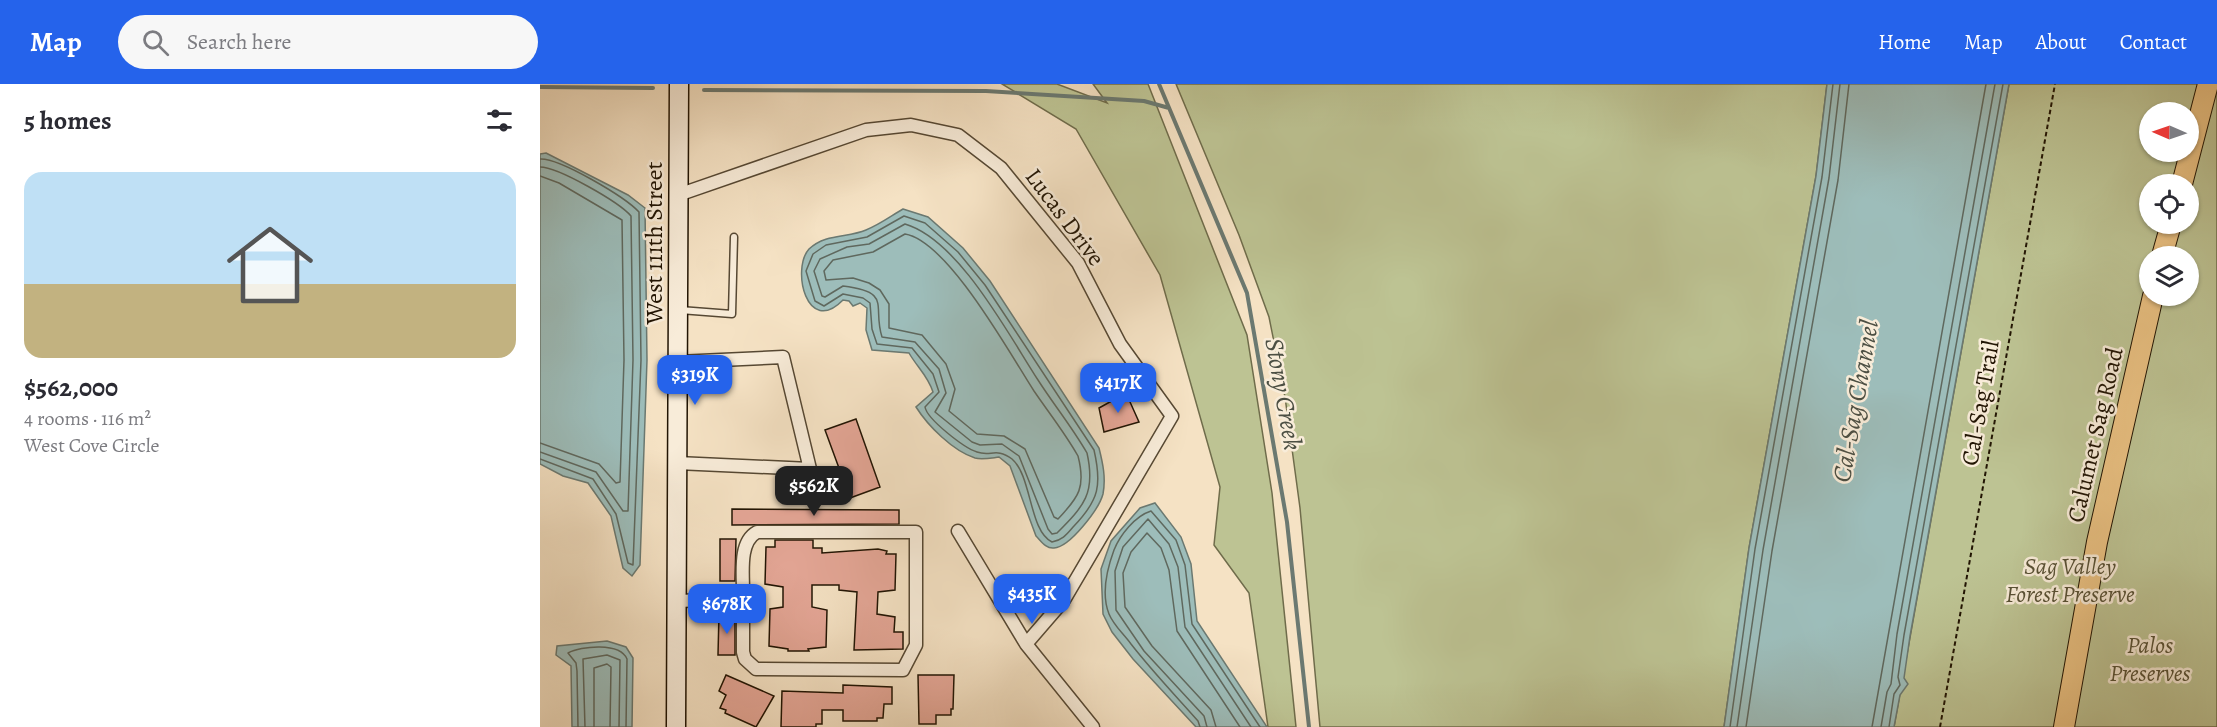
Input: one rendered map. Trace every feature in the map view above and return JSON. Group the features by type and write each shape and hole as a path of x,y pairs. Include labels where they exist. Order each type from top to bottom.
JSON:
{"main road":[{"name":"West 111th Street","path":"676,727 679,84"},
{"path":"2185,174 2208,84"},
{"name":"Calumet Sag Road","path":"2064,727 2097,542 2151,306"}],"street":[{"name":"Lucas Drive","path":"678,195 866,130 911,125 958,135 1001,168 1078,263 1120,344 1172,416 1064,600 1026,644"},
{"path":"677,463 810,469 783,357 678,362"},
{"path":"958,531 1026,644 1093,727"},
{"path":"757,532 916,532 916,645 903,670 756,669 745,659 743,652 743,599 745,550 747,541 757,532"},
{"path":"676,601 743,599"}],"lane":[{"path":"678,310 732,314 734,237"}],"path":[{"name":"Cal-Sag Trail","path":"1940,727 2055,84"}],"green space":[{"path":"1002,84 1057,84 1107,103 1093,84 1148,84 1247,335 1272,493 1296,727 1268,727 1249,593 1214,545 1220,487 1160,275 1076,129"},
{"path":"1176,84 1827,84 1816,176 1749,548 1724,727 1320,727 1300,508 1285,397 1269,317 1239,235"},
{"name":"Sag Valley Forest Preserve","path":"2009,84 2217,84 2217,727 1894,727"}],"water":[{"name":"Cal-Sag Channel","path":"1827,84 2009,84 1910,636 1904,678 1908,684 1900,695 1894,727 1724,727 1749,548 1816,176"},
{"path":"546,153 628,195 645,208 647,360 640,565 632,576 623,568 611,516 588,483 563,476 540,464 540,154"},
{"path":"903,209 928,217 963,248 990,281 1099,448 1104,471 1103,494 1096,509 1083,526 1061,546 1049,547 1036,536 1010,466 999,457 981,459 967,455 950,444 927,422 916,407 933,392 928,381 909,353 872,350 866,330 867,308 860,303 853,306 849,301 843,300 830,309 820,310 812,305 806,296 802,284 802,271 804,258 809,249 823,240 871,228"},
{"path":"1155,503 1181,537 1191,564 1197,621 1267,727 1196,727 1133,659 1112,632 1103,614 1101,569 1111,541 1140,508"},
{"path":"607,641 626,647 633,658 632,727 572,727 571,666 556,655 557,646"}],"building":[{"path":"1126,393 1139,422 1104,432 1099,408"},
{"path":"856,419 880,487 850,498 825,430"},
{"path":"732,509 899,510 899,524 732,525"},
{"path":"720,539 736,539 735,581 720,581"},
{"path":"775,540 813,540 813,548 822,548 822,553 878,549 887,551 886,554 896,554 895,590 878,592 877,614 895,617 894,632 903,632 903,649 854,650 857,592 839,590 839,585 812,585 812,607 827,610 826,647 808,649 809,651 788,651 788,649 769,646 770,609 783,607 783,587 765,584 766,547 775,547"},
{"path":"719,614 735,614 735,655 718,655"},
{"path":"726,675 774,696 756,727 725,713 726,710 720,708 726,695 719,691"},
{"path":"918,675 954,675 951,715 936,715 936,724 919,724"},
{"path":"843,685 892,687 892,704 884,704 883,718 877,718 877,721 843,721 843,710 822,710 822,724 816,724 816,727 781,727 782,691 843,693"}],"waterway":[{"name":"Stony Creek","path":"1159,84 1247,293 1287,522 1309,727"},
{"path":"540,87 653,88"},
{"path":"704,90 986,91 1144,101 1169,108"}],"park label":[{"name":"Palos Preserves","path":"2150,659"}]}
